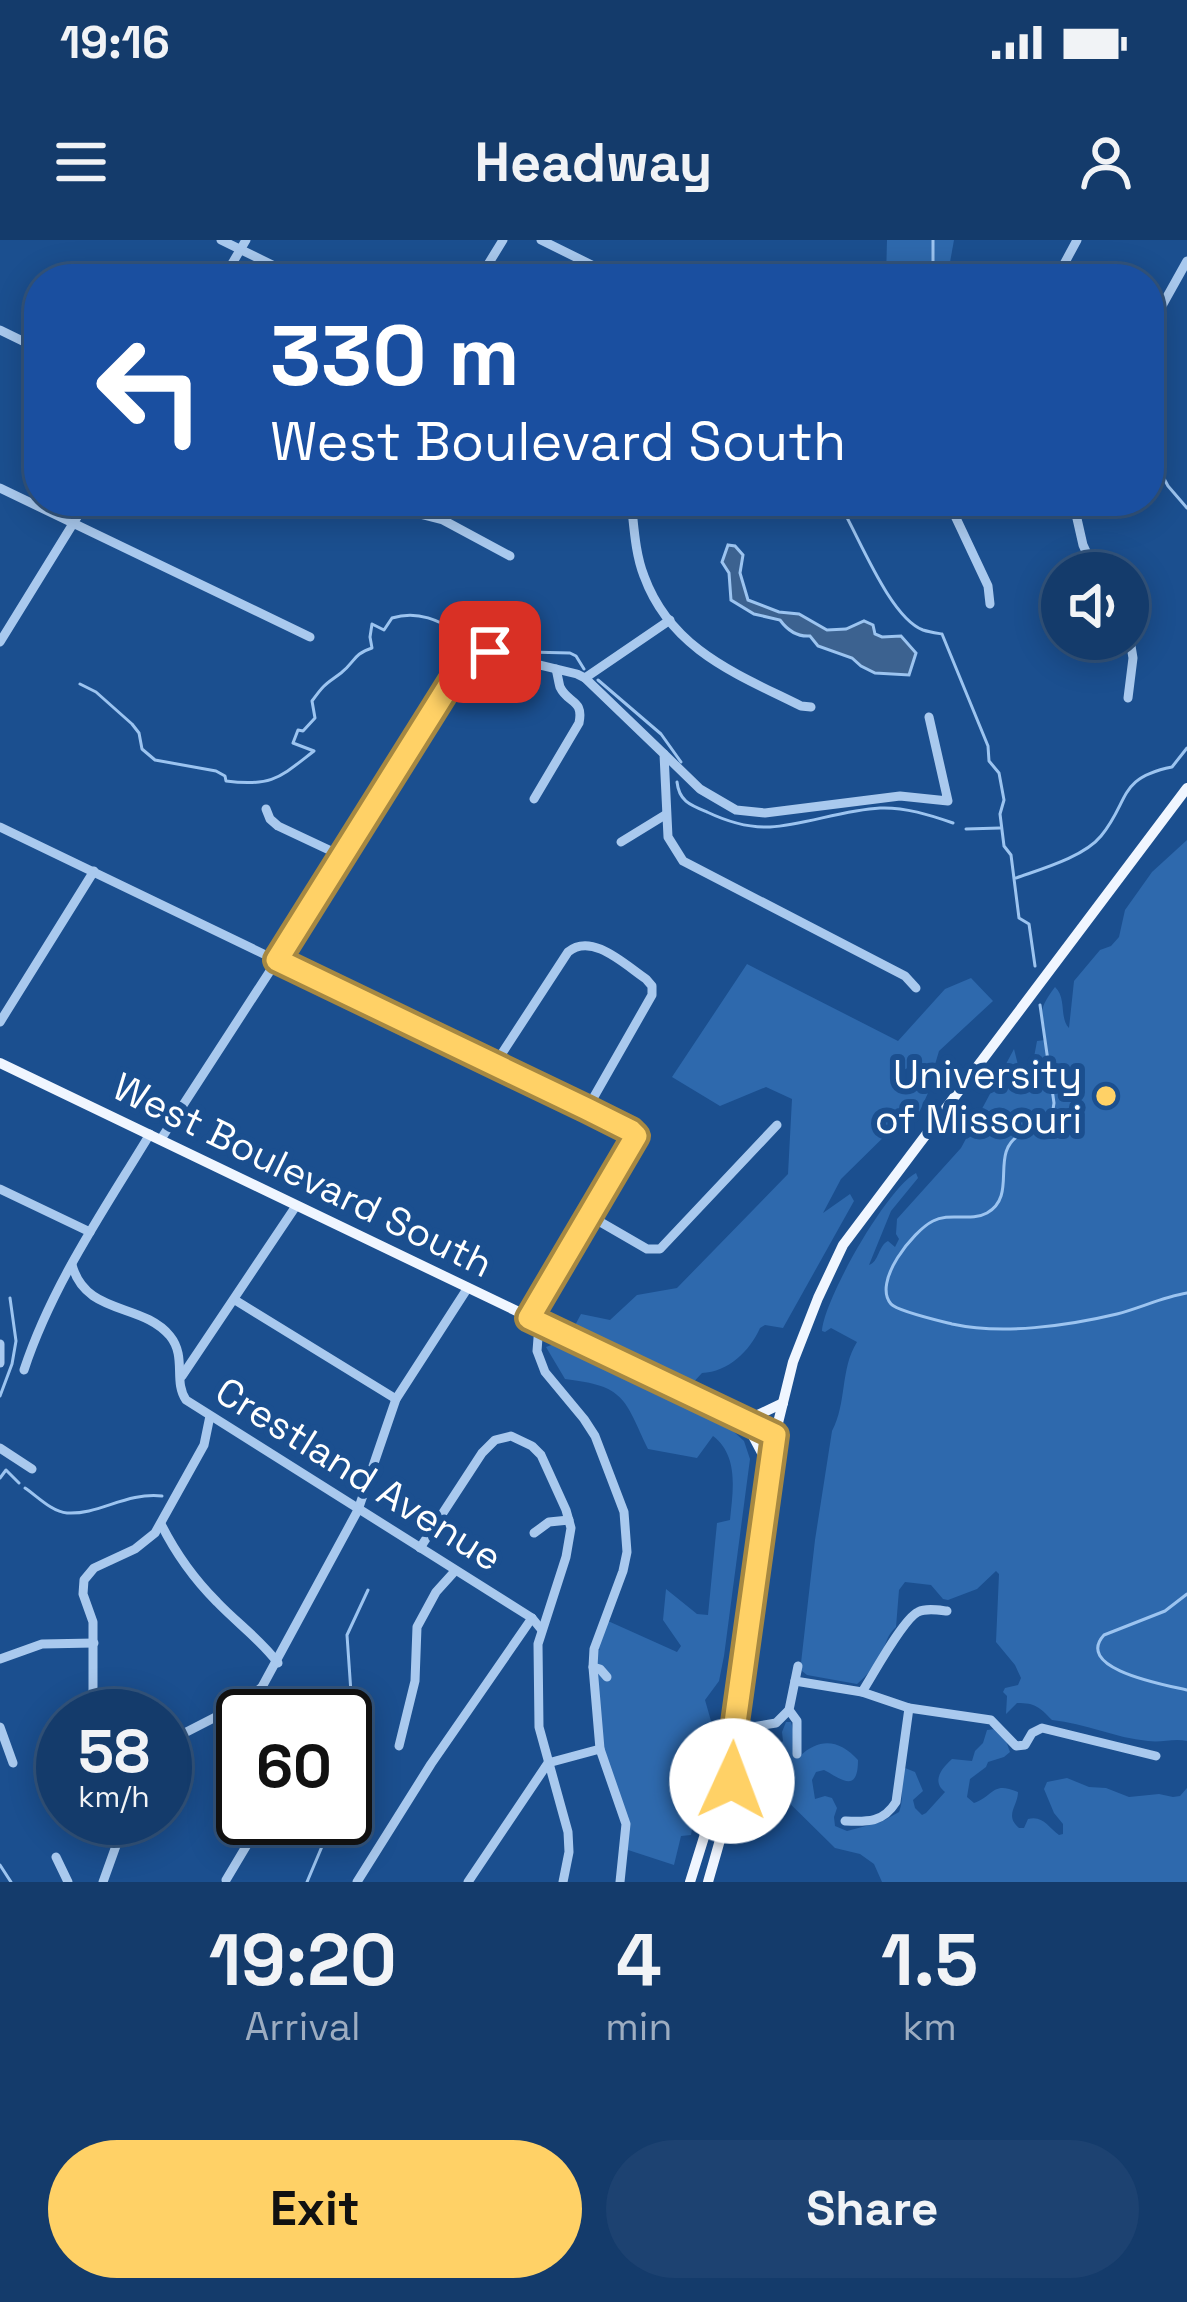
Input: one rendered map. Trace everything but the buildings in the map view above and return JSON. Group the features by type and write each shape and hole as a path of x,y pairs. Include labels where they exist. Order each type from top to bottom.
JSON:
{"main road":[{"path":"707,1882 726,1816 738,1746 734,1730 775,1435 818,1298 843,1245 1187,788"},
{"name":"West Boulevard South","path":"0,1063 775,1435"},
{"path":"770,1468 745,1421 783,1403"},
{"path":"690,1882 715,1802 724,1744 734,1730"}],"street":[{"path":"221,240 244,245 276,264"},
{"path":"541,240 590,264"},
{"path":"1164,302 1187,261"},
{"path":"58,516 310,638"},
{"path":"0,642 77,516"},
{"path":"427,516 510,556"},
{"path":"633,516 644,577 693,648 811,707"},
{"path":"956,516 988,586 990,604"},
{"path":"1076,516 1087,552"},
{"path":"585,678 670,620"},
{"path":"24,1370 42,1318 90,1232 277,960 475,653 490,652 585,678 700,789 736,810 765,813 900,796 948,801 929,717"},
{"path":"1128,698 1133,660"},
{"path":"534,800 581,714 559,686 556,669"},
{"path":"664,754 668,837 695,869 905,976 916,988"},
{"path":"266,809 278,826 344,857"},
{"path":"621,842 665,814"},
{"path":"0,827 631,1131 636,1136 529,1318"},
{"path":"0,1022 94,872"},
{"path":"495,1064 568,952 584,943 596,947 646,979 652,995 587,1109"},
{"path":"590,1216 647,1249 660,1250 777,1125"},
{"path":"0,1190 90,1232"},
{"path":"182,1377 296,1207"},
{"name":"Crestland Avenue","path":"72,1264 87,1293 170,1336 179,1352 182,1394 210,1416 532,1618 542,1629"},
{"path":"192,1729 241,1704 262,1687 278,1664 358,1510 395,1399 467,1289"},
{"path":"236,1300 395,1399"},
{"path":"543,1325 537,1351 544,1372 595,1436 624,1512 627,1552 594,1649 593,1667 600,1749 626,1825 620,1882"},
{"path":"0,1344 0,1363"},
{"path":"93,1689 93,1622 82,1587 87,1573 147,1542 204,1445 210,1416"},
{"path":"421,1548 482,1453 503,1437 518,1439 541,1455 569,1520 570,1539 538,1645 539,1727 568,1832 563,1882"},
{"path":"0,1448 32,1469"},
{"path":"533,1533 549,1522 569,1520"},
{"path":"161,1524 179,1560 278,1664"},
{"path":"399,1746 415,1681 417,1627 436,1592 455,1570"},
{"path":"862,1692 916,1612 947,1611"},
{"path":"357,1882 532,1618"},
{"path":"0,1659 42,1644 94,1643"},
{"path":"734,1730 776,1724 789,1710 797,1666"},
{"path":"593,1667 607,1677"},
{"path":"796,1681 862,1692 909,1708 991,1720 1016,1746 1025,1745 1042,1728 1156,1756"},
{"path":"845,1821 875,1821 896,1802 909,1708"},
{"path":"789,1710 797,1720 796,1754"},
{"path":"0,1727 14,1763"},
{"path":"468,1882 548,1763 600,1749"},
{"path":"103,1882 116,1845"},
{"path":"226,1880 247,1845"},
{"path":"56,1858 68,1882"}],"shaded area":[{"path":"887,240 954,240 950,264 886,264"},
{"path":"728,545 743,555 740,573 748,600 799,614 827,630 864,621 882,637 901,636 916,653 909,675 875,673 852,658 818,646 810,636 793,632 780,620 754,614 731,600 729,573 722,562"},
{"path":"1187,840 1187,1741 1124,1737 1052,1720 1029,1704 1017,1703 1006,1714 1003,1692 1018,1685 1021,1678 996,1642 996,1571 977,1589 948,1600 931,1585 905,1582 899,1590 896,1627 861,1681 807,1675 801,1663 815,1540 832,1431 857,1342 831,1328 822,1331 833,1295 874,1221 916,1173 918,1178 891,1211 869,1265 888,1241 895,1247 897,1219 961,1148 1014,1049 1025,1085 1037,1041 1045,1040 1042,1010 1048,997 1055,987 1069,1028 1074,981 1100,950 1119,937 1125,910 1152,872"},
{"path":"747,964 898,1041 945,989 971,978 993,1001 939,1051 931,1078 918,1075 913,1065 900,1072 908,1090 925,1087 928,1093 917,1117 907,1124 900,1121 841,1179 823,1213 850,1194 854,1201 783,1328 760,1328 737,1359 702,1373 689,1387 572,1331 581,1314 610,1320 637,1295 677,1288 788,1174 792,1099 766,1087 720,1106 672,1077"},
{"path":"562,1341 682,1400 733,1431 744,1441 750,1459 724,1656 719,1681 705,1700 715,1735 701,1806 695,1812 691,1835 681,1836 674,1865 625,1849 626,1837 600,1749 594,1649 600,1650 608,1621 677,1652 681,1646 663,1620 666,1589 697,1614 708,1615 717,1523 730,1520 731,1463 713,1436 697,1458 648,1449 620,1398 600,1386 565,1379 546,1347"},
{"path":"786,1722 791,1722 800,1756 830,1743 858,1760 851,1781 824,1770 812,1780 815,1799 832,1798 837,1808 835,1826 847,1831 899,1812 905,1768 915,1772 923,1791 913,1800 915,1808 926,1813 945,1792 938,1779 942,1770 952,1759 972,1761 987,1730 995,1729 1005,1738 1010,1752 988,1762 970,1779 967,1797 974,1803 998,1789 1018,1792 1012,1815 1019,1828 1028,1819 1038,1819 1063,1834 1063,1824 1044,1789 1047,1782 1067,1778 1129,1797 1180,1796 1187,1788 1187,1882 882,1882 874,1864 860,1854 835,1848 767,1781 770,1752 783,1741"}],"waterway":[{"path":"933,240 933,264"},
{"path":"1164,478 1187,508"},
{"path":"846,516 898,609 923,630 942,634 988,746 989,761 999,773 1004,846 1011,855 1019,918 1029,924 1035,966"},
{"path":"80,684 132,724 142,749 155,760 216,771 226,781 255,782 284,774 314,751 293,743 298,730 303,731 315,718 312,701 323,687 372,648 372,624 384,630 392,618 426,617 480,643 528,652 570,653 584,669"},
{"path":"598,680 661,734 681,762"},
{"path":"1016,878 1084,850 1101,836 1133,784 1172,767 1187,748"},
{"path":"677,782 680,794 691,804 754,826 783,826 880,808 908,810 953,823"},
{"path":"966,829 1000,828"},
{"path":"1040,1005 1054,1103 1051,1122 1047,1129 1024,1133 1011,1142 1001,1196 987,1213 939,1218 915,1235 891,1271 887,1283 891,1304 952,1324 1013,1329 1098,1318 1187,1293"},
{"path":"0,1396 16,1341 10,1298"},
{"path":"0,1478 6,1470 19,1483"},
{"path":"25,1488 67,1513 162,1496"},
{"path":"351,1689 347,1635 368,1590"},
{"path":"1187,1594 1165,1611 1104,1635 1098,1647 1111,1666 1187,1690"},
{"path":"307,1882 323,1845"},
{"path":"0,1865 11,1882"}],"place":[{"name":"University of Missouri","path":"1106,1096"}],"route":[{"path":"490,652 475,653 458,671 277,960 636,1136 529,1318 775,1435 734,1730 738,1746 732,1781"}]}
